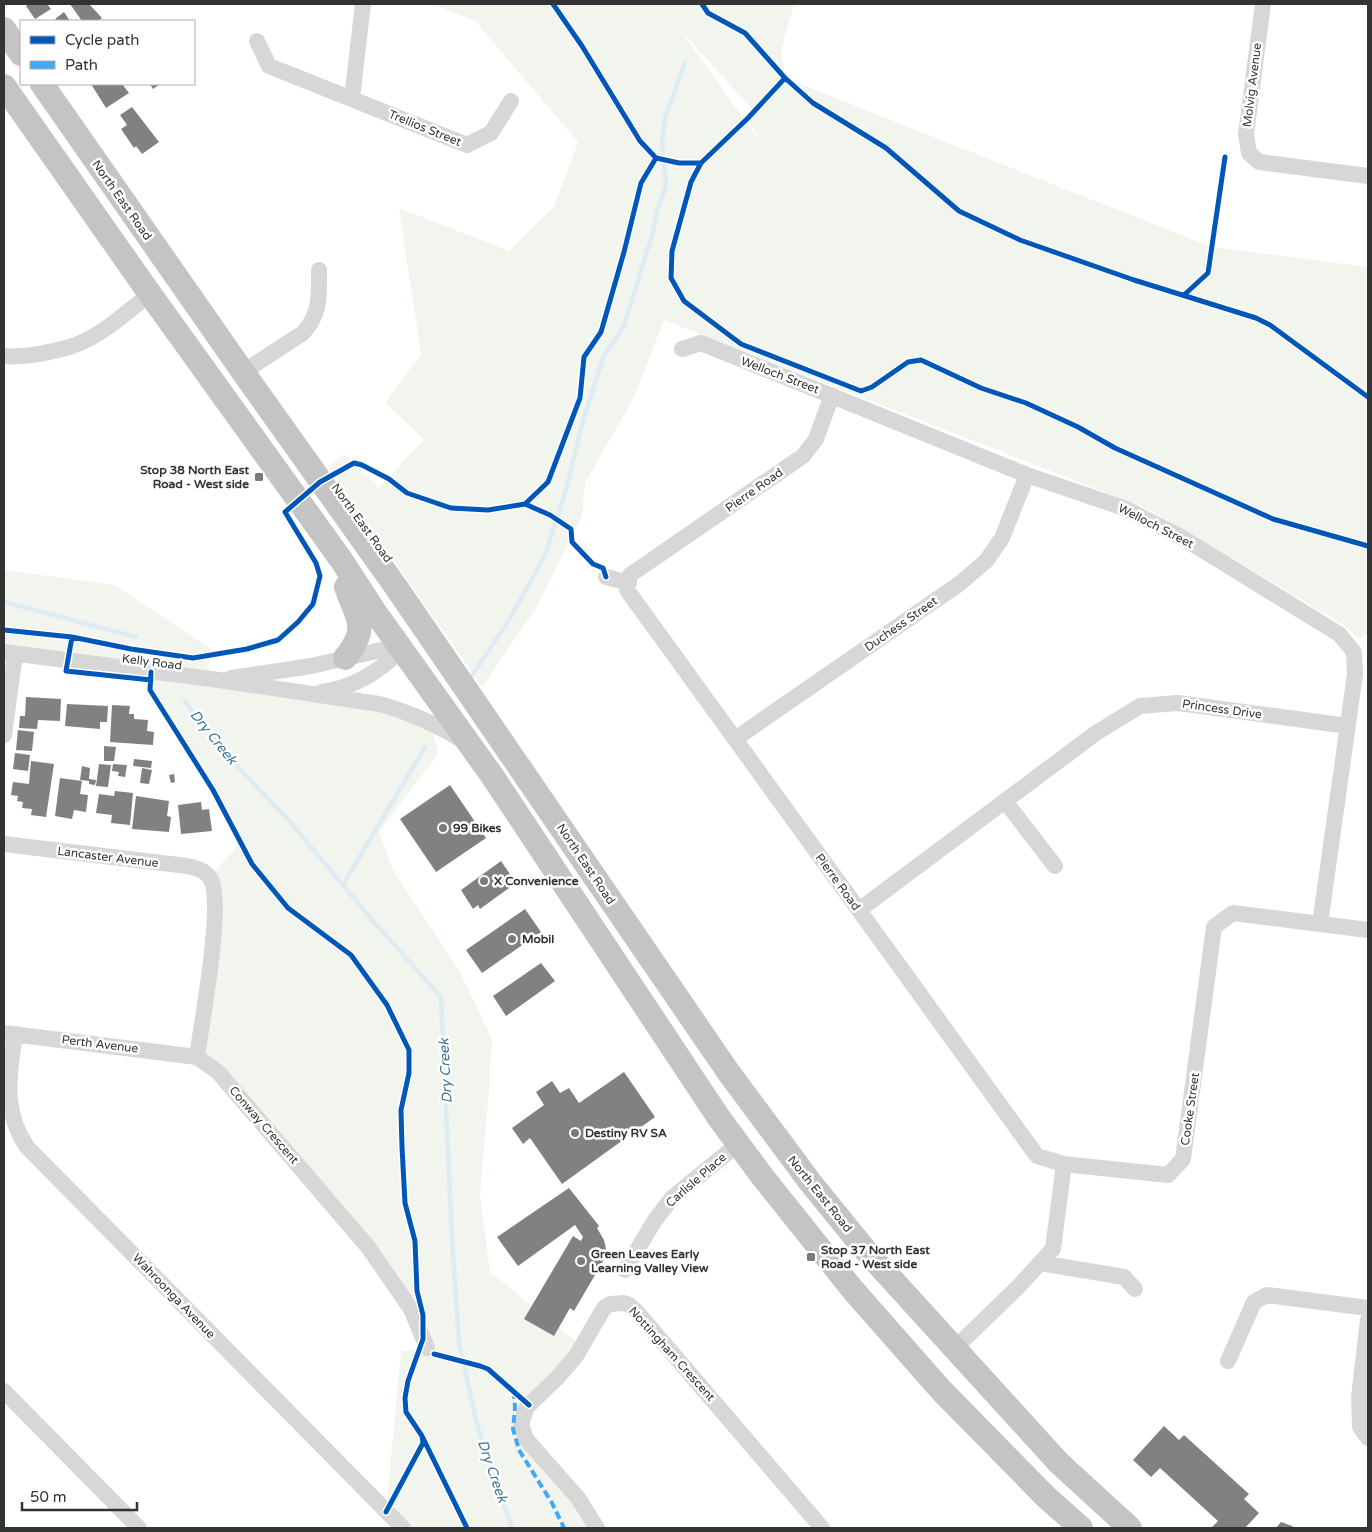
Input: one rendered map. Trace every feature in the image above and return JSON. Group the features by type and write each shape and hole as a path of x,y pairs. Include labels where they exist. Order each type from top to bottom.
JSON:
{"highway":[{"path":"4,29 20,53"},
{"name":"North East Road","path":"43,85 157,251 396,587 746,1096 786,1150 866,1250 1059,1463 1130,1528"},
{"path":"4,86 150,294 342,561 498,786 738,1144 854,1290 940,1390 1045,1496 1081,1528"},
{"path":"150,294 158,270 157,251"},
{"path":"150,294 166,294 193,301"},
{"path":"342,561 345,582 360,624 355,646 345,658"},
{"path":"396,587 404,627 405,640 402,649"},
{"path":"402,649 452,668"},
{"path":"738,1144 748,1123 746,1096"},
{"path":"738,1144 763,1143 786,1150"}],"street":[{"path":"352,98 363,4"},
{"name":"Molvig Avenue","path":"1263,4 1246,134 1249,153 1259,162 1368,176"},
{"name":"Trellios Street","path":"257,41 269,66 467,145 491,132 511,102"},
{"path":"243,372 303,333 311,324 316,314 318,302 319,270"},
{"path":"4,356 28,356 46,353 80,343 115,321 150,294"},
{"name":"Welloch Street","path":"682,349 701,343 1028,475 1124,508 1183,538 1339,634 1354,652 1355,674 1320,924"},
{"name":"Pierre Road","path":"832,395 816,439 803,456 630,575 627,590 1037,1156 1064,1164"},
{"name":"Duchess Street","path":"735,739 959,584 986,561 1002,538 1028,475"},
{"path":"606,577 629,583"},
{"name":"Kelly Road","path":"219,680 311,666 381,650 402,649"},
{"name":"Kelly Road","path":"305,694 341,688 360,680 389,662 402,649"},
{"path":"4,734 10,653"},
{"name":"Kelly Road","path":"10,653 219,680 400,709 430,722 466,742"},
{"name":"Princess Drive","path":"859,910 1096,733 1140,706 1178,703 1348,726"},
{"path":"1005,801 1055,866"},
{"name":"Lancaster Avenue","path":"4,844 187,866 200,870 210,877 216,896 216,925 197,1057"},
{"name":"Cooke Street","path":"1064,1164 1168,1175 1183,1159 1214,927 1233,913 1368,930"},
{"name":"Perth Avenue","path":"10,1033 197,1057"},
{"name":"Wahroonga Avenue","path":"10,1033 8,1097 27,1147 403,1528"},
{"name":"Conway Crescent","path":"197,1057 218,1072 368,1247 410,1309 427,1348"},
{"name":"Carlisle Place","path":"626,1270 655,1220 672,1198 738,1144"},
{"path":"955,1348 1053,1249 1064,1164"},
{"path":"1040,1263 1124,1277 1135,1289"},
{"path":"1228,1361 1254,1302 1267,1295 1368,1308"},
{"name":"Nottingham Crescent","path":"597,1528 578,1498 526,1439 521,1426 522,1416 527,1407 569,1365 604,1308 610,1304 624,1303 636,1312 822,1528"},
{"path":"1368,1320 1359,1397 1360,1427 1368,1438"},
{"path":"4,1391 139,1528"}],"shaded area":[{"path":"433,4 794,4 781,50 785,78 1211,247 1368,267 1368,634 1359,639 1344,625 1148,509 664,320 633,399 585,483 582,516 536,608 482,687 329,467 344,454 379,488 424,439 385,403 421,354 399,208 509,251 554,207 578,142 475,21","holes":["680,30 753,110 771,93 748,118 761,143"]},
{"path":"4,570 115,585 210,648 208,679 431,721 438,754 379,832 393,870 460,972 492,1039 480,1194 490,1272 582,1346 521,1420 597,1528 403,1528 386,1512 401,1351 427,1348 411,1309 205,1061 215,925 209,877 241,843 148,691 141,670 4,652"}],"building":[{"path":"28,4 47,4 51,9 35,19 26,6"},
{"path":"70,4 89,4 102,18 99,20 81,20"},
{"path":"64,12 69,20 56,20"},
{"path":"92,85 123,85 129,93 106,108"},
{"path":"151,85 159,85 153,89"},
{"path":"132,107 159,142 142,154 136,146 134,148 121,129 127,125 120,115"},
{"path":"26,697 61,699 60,721 38,720 37,729 19,728 20,716 25,716"},
{"path":"67,704 108,706 107,722 100,722 100,729 65,726"},
{"path":"112,705 130,706 129,714 134,714 134,719 148,720 147,731 154,732 153,745 110,742"},
{"path":"18,730 34,732 32,751 16,750"},
{"path":"104,746 116,747 114,761 104,761"},
{"path":"15,753 30,755 28,771 13,769"},
{"path":"134,759 152,761 151,768 133,766"},
{"path":"31,761 54,764 46,817 31,815 32,809 22,808 23,802 17,801 18,796 11,795 13,782 29,784"},
{"path":"99,764 111,765 108,787 96,786"},
{"path":"113,764 127,765 125,777 118,776 119,772 112,771"},
{"path":"82,766 90,768 89,779 96,780 95,785 89,784 89,781 80,780"},
{"path":"142,768 152,770 149,784 140,783"},
{"path":"174,774 175,782 171,783 169,775"},
{"path":"60,778 82,781 80,794 88,795 86,812 74,810 72,819 55,816"},
{"name":"99 Bikes","path":"450,785 486,838 436,872 400,819"},
{"path":"115,791 133,793 130,825 111,823 112,815 96,813 99,794 114,796"},
{"path":"136,796 169,801 167,816 171,817 169,832 132,829"},
{"path":"201,802 202,810 209,809 212,831 181,834 178,805"},
{"path":"501,861 516,883 480,909 478,905 473,909 461,890"},
{"path":"525,909 541,932 482,973 466,950"},
{"path":"541,963 555,981 506,1016 493,996"},
{"name":"Destiny RV SA","path":"624,1072 655,1117 562,1184 530,1138 523,1144 512,1128 544,1105 536,1092 552,1081 560,1093 569,1088 579,1103"},
{"name":"Green Leaves Early Learning Valley View","path":"569,1188 599,1226 597,1228 604,1240 606,1256 574,1311 570,1308 554,1336 524,1319 573,1236 581,1241 583,1237 575,1225 518,1266 497,1237"},
{"path":"1164,1426 1179,1440 1184,1435 1249,1494 1244,1499 1259,1513 1245,1528 1211,1528 1218,1521 1160,1468 1151,1477 1133,1460"},
{"path":"1281,1522 1292,1526 1294,1528 1276,1528"}],"waterway":[{"path":"471,677 508,622 545,555 566,490 582,424 603,358 624,326 653,232 657,211 666,185 662,143 665,118 685,63"},
{"name":"Dry Creek","path":"4,602 136,637"},
{"name":"Dry Creek","path":"185,702 224,752 291,823 373,921 441,997 452,1239 459,1343 478,1428 512,1528"},
{"path":"343,885 425,747"}],"marked path":[{"path":"514,1391 513,1429 519,1450 552,1503 564,1528"}],"cycle path":[{"path":"553,4 582,46 640,141 656,158 679,163 701,163"},
{"path":"702,4 708,13 745,33 785,78"},
{"path":"1368,397 1270,325 1256,318 1134,280 1020,240 959,211 886,148 813,103 785,78 748,118 701,163 691,182 672,251 671,278 684,301 741,344 861,391 872,387 908,362 921,360 981,388 1026,403 1078,427 1115,448 1273,519 1368,546"},
{"path":"1184,295 1208,273 1225,157"},
{"path":"525,504 548,482 580,398 584,357 601,332 641,183 656,158"},
{"path":"4,630 72,637 131,649 193,658 247,649 278,640 298,622 313,604 320,576 316,563 285,512 320,482 354,463 362,465 389,479 407,493 451,508 488,510 525,504 550,515 571,529 572,542 593,564 603,568 606,577"},
{"path":"72,637 66,671 151,680"},
{"path":"151,672 150,690 213,790 252,864 288,908 351,955 387,1005 409,1050 409,1073 401,1110 402,1147 405,1203 415,1241 417,1291 423,1315 423,1339 408,1381 405,1398 406,1412 422,1436 467,1528"},
{"path":"434,1354 488,1369 529,1405"},
{"path":"386,1512 423,1443 422,1436"}],"place":[{"name":"Stop 38 North East Road - West side","path":"259,477"},
{"name":"99 Bikes","path":"443,828"},
{"name":"X Convenience","path":"484,881"},
{"name":"Mobil","path":"512,939"},
{"name":"Destiny RV SA","path":"575,1133"},
{"name":"Stop 37 North East Road - West side","path":"811,1257"},
{"name":"Green Leaves Early Learning Valley View","path":"581,1261"}]}
